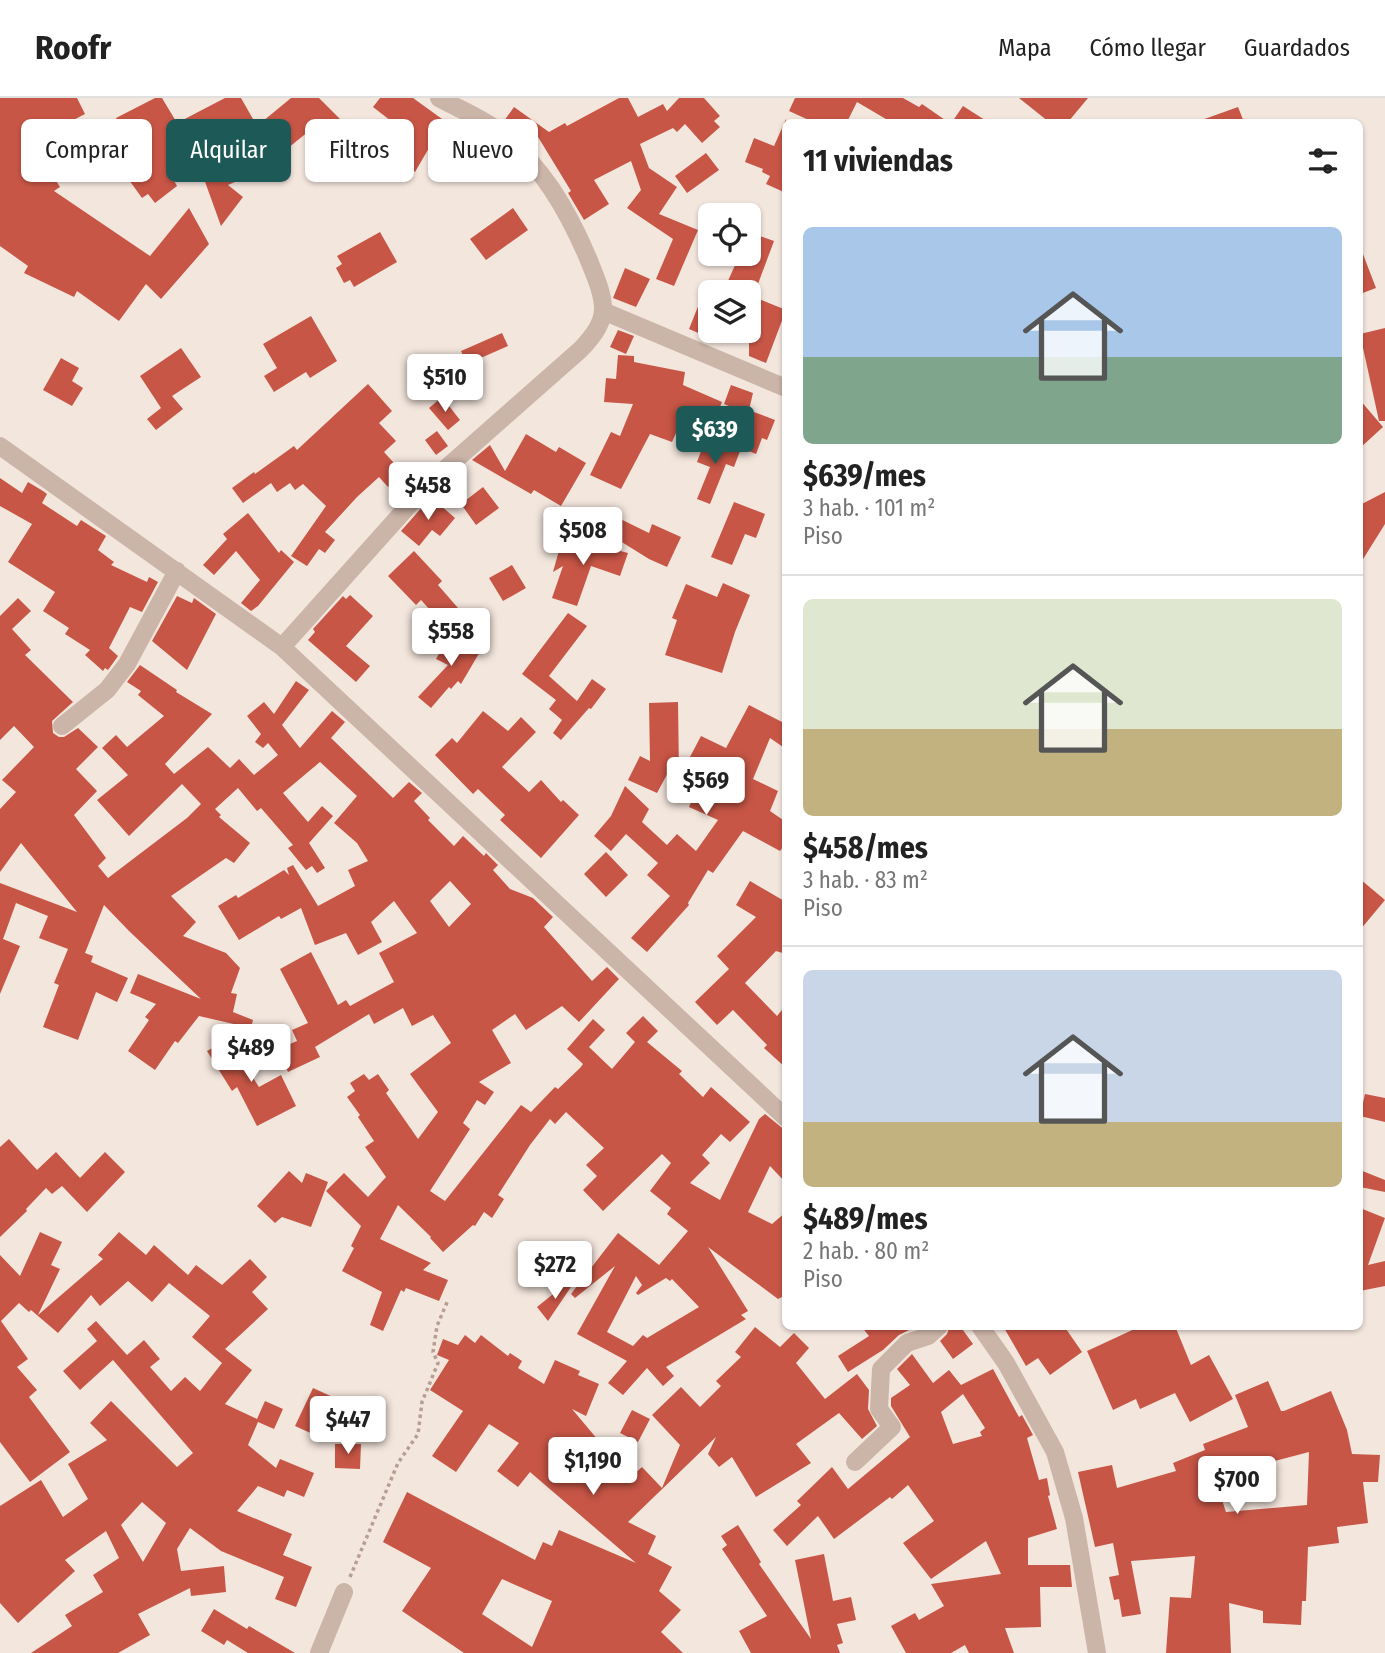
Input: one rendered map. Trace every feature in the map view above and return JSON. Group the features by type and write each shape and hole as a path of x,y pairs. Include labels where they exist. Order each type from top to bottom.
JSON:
{"street":[{"path":"282,647 427,485 580,350 594,335 603,311 598,284 556,192 526,157 499,132 439,98"},
{"path":"603,311 782,386"},
{"path":"0,446 282,647 782,1114"},
{"path":"62,726 107,690 120,673 177,571"},
{"path":"855,1462 891,1427 879,1409 881,1369 908,1343 928,1336 935,1330"},
{"path":"983,1330 1006,1363 1055,1452 1074,1518 1097,1653"},
{"path":"320,1653 344,1592"}],"path":[{"path":"344,1592 398,1463 418,1434 422,1402 438,1363 433,1352 438,1326 448,1300"}],"building":[{"path":"0,98 77,98 85,114 75,119 21,119 21,182 57,182 60,187 54,191 150,256 189,208 209,244 161,299 146,284 119,321 77,291 74,297 24,273 28,266 0,246"},
{"path":"155,98 162,98 175,119 166,119 166,182 175,182 177,186 155,203 148,194 142,198 130,182 152,182 152,119 116,118"},
{"path":"225,98 241,98 253,119 185,119"},
{"path":"291,98 319,98 340,119 305,119 305,134 291,146 291,119 266,119"},
{"path":"380,98 413,98 442,119 428,119 428,150 415,172 414,119 388,119 373,107"},
{"path":"619,98 628,98 638,117 663,104 667,111 679,98 704,98 720,116 714,121 720,127 702,143 685,124 677,132 673,128 640,144 649,168 677,187 659,214 698,230 674,286 656,279 673,239 627,208 641,190 631,161 594,180 609,204 584,220 568,193 571,191 538,137 538,124 549,132 565,123 567,126"},
{"path":"795,98 903,98 919,107 922,104 944,119 886,119 857,102 848,119 806,119 789,111"},
{"path":"1019,98 1088,98 1070,119 1045,119"},
{"path":"963,106 983,119 954,119"},
{"path":"514,107 531,119 505,119"},
{"path":"1238,107 1243,119 1205,119"},
{"path":"782,128 782,191 766,184 770,176 762,172 763,169 745,162 754,138 774,146"},
{"path":"706,153 719,170 687,193 675,176"},
{"path":"205,182 235,182 228,185 243,197 221,226"},
{"path":"513,208 528,230 486,260 470,239"},
{"path":"380,232 397,262 354,287 350,280 344,283 336,268 342,264 337,256"},
{"path":"761,236 774,241 759,280 728,280 735,266 761,266"},
{"path":"1363,254 1376,288 1363,293"},
{"path":"625,268 650,279 636,307 613,298"},
{"path":"761,300 782,308 782,321 766,363 749,356 749,343 761,343"},
{"path":"698,306 698,333 689,329"},
{"path":"311,316 337,361 310,378 306,372 274,392 264,376 277,368 263,344"},
{"path":"1385,328 1385,421 1379,421 1363,348 1363,333"},
{"path":"618,330 634,336 626,354 610,347"},
{"path":"502,333 508,346 467,364 461,351"},
{"path":"181,348 201,377 172,396 183,409 156,430 147,419 161,408 140,376"},
{"path":"618,355 634,356 634,362 685,372 683,385 722,402 710,432 681,422 672,442 650,434 621,489 590,475 611,432 620,436 633,404 604,402 606,378 616,379"},
{"path":"61,358 79,368 72,381 83,388 72,406 43,390"},
{"path":"368,384 392,411 379,423 396,441 384,452 403,473 388,487 379,477 357,497 325,532 335,540 325,553 319,549 307,566 291,556 326,506 303,484 295,490 290,483 277,492 271,483 243,503 232,488 294,446 297,450"},
{"path":"731,385 753,393 748,414 724,404"},
{"path":"442,397 460,420 448,430 429,408"},
{"path":"1363,404 1383,427 1363,445"},
{"path":"754,412 775,420 767,440 762,438 756,454 741,448"},
{"path":"437,431 448,446 436,455 425,440"},
{"path":"526,434 556,452 559,447 586,463 561,506 534,490 531,494 472,460 490,445 505,471"},
{"path":"706,438 740,451 734,467 726,464 710,504 697,499 710,467 697,462"},
{"path":"0,478 22,493 28,482 43,491 47,494 42,503 77,526 81,520 106,536 98,550 114,562 111,565 147,582 149,577 158,582 142,612 130,607 109,648 118,656 108,670 105,668 103,671 85,655 90,650 65,634 69,628 43,611 55,592 8,562 32,524 0,506"},
{"path":"483,487 499,508 476,525 461,504"},
{"path":"1385,492 1385,524 1363,559 1363,503"},
{"path":"431,497 455,518 440,536 432,530 419,546 401,531"},
{"path":"734,502 765,514 756,538 745,534 732,565 711,557"},
{"path":"604,511 649,533 652,524 681,537 667,567 596,526"},
{"path":"248,513 279,553 281,550 294,562 251,611 241,603 260,580 236,551 214,575 203,565 227,539 223,534"},
{"path":"563,536 628,553 620,576 591,566 577,606 552,598 563,566 553,572"},
{"path":"414,551 442,581 438,585 458,608 441,622 421,600 416,605 388,576"},
{"path":"512,565 526,588 503,601 489,578"},
{"path":"723,583 750,595 722,673 665,655 677,620 672,618 686,584 717,597"},
{"path":"350,595 373,616 346,646 370,666 356,682 308,640 315,632 313,629 343,596 346,599"},
{"path":"177,596 192,603 194,598 216,614 187,670 152,641"},
{"path":"18,598 31,611 12,629 31,650 25,655 73,702 52,721 53,733 64,737 78,728 98,747 76,769 97,791 74,815 106,858 98,866 108,878 187,818 201,804 182,784 129,836 97,800 128,775 102,748 116,735 127,747 164,716 138,695 141,691 127,682 140,665 212,714 165,764 174,774 208,747 230,768 239,759 254,775 278,755 268,743 263,748 255,742 261,734 247,716 264,702 274,714 296,681 309,690 282,725 300,748 332,711 345,722 331,738 393,798 409,782 422,793 414,801 430,818 428,820 454,846 463,836 498,865 493,870 510,889 533,898 553,917 544,927 592,981 607,967 619,979 579,1022 562,1006 526,1030 515,1014 492,1030 511,1063 479,1082 494,1092 485,1105 477,1100 463,1123 470,1129 430,1191 445,1201 521,1105 531,1112 555,1087 558,1089 580,1068 583,1064 567,1049 593,1019 605,1030 589,1047 612,1069 635,1042 626,1033 643,1016 658,1031 647,1042 682,1071 679,1074 703,1097 711,1087 750,1122 730,1142 721,1134 702,1155 710,1163 690,1183 720,1200 759,1119 765,1114 782,1128 782,1179 770,1166 748,1212 772,1224 782,1215 782,1297 778,1299 708,1247 748,1311 741,1315 746,1319 666,1367 674,1376 663,1386 647,1368 623,1395 608,1383 627,1361 577,1334 615,1266 575,1298 571,1294 618,1233 659,1265 688,1231 667,1214 671,1208 650,1191 671,1163 662,1154 603,1211 583,1190 597,1176 586,1165 604,1148 566,1112 555,1124 550,1119 530,1145 498,1195 504,1199 492,1218 484,1212 475,1226 443,1252 398,1205 380,1239 431,1263 423,1270 448,1280 439,1301 406,1288 404,1292 401,1290 383,1331 370,1325 382,1292 342,1271 354,1248 351,1246 361,1226 326,1191 344,1173 368,1197 386,1177 365,1147 374,1141 347,1097 355,1091 350,1083 364,1074 369,1080 378,1074 389,1090 386,1093 418,1139 438,1112 410,1074 451,1043 433,1015 412,1026 403,1008 374,1024 369,1014 315,1047 320,1057 288,1072 278,1049 297,1041 292,1030 308,1023 280,969 311,952 338,1005 346,1000 350,1006 394,982 379,953 417,933 394,901 371,922 382,942 358,955 346,933 315,945 301,908 281,919 279,916 239,940 218,906 236,895 238,898 284,870 289,875 287,868 293,865 318,906 355,886 348,870 368,861 357,843 334,823 357,796 320,762 283,793 308,822 322,806 333,816 309,843 325,868 317,873 312,866 306,870 288,848 293,845 261,808 257,811 238,788 215,809 221,815 219,817 250,843 234,863 226,858 171,896 196,922 183,936 226,953 240,968 231,993 237,994 233,1012 253,1020 251,1028 199,1016 178,1043 175,1041 155,1070 128,1051 149,1020 145,1017 156,1004 130,993 138,974 201,999 104,905 85,953 93,956 91,962 128,978 117,1002 96,992 78,1040 43,1027 59,985 54,983 68,949 39,938 48,916 16,903 3,939 20,946 0,994 0,883 77,912 21,843 0,872 0,809 16,792 2,780 34,747 14,726 0,740 0,616","holes":["450,881 471,904 449,927 430,901","636,1276 642,1285 636,1293 638,1295 666,1278 670,1281 672,1279 699,1307 647,1338 643,1335 633,1346 607,1332"]},
{"path":"568,613 587,626 549,676 577,701 592,679 606,689 561,740 553,733 562,720 549,709 556,700 522,674"},
{"path":"451,632 481,650 461,684 458,681 451,689 449,687 431,708 418,697 448,665 436,659"},
{"path":"678,702 679,773 670,769 657,793 628,780 640,756 650,761 649,703"},
{"path":"749,705 782,722 782,746 770,738 753,779 778,791 770,811 782,819 782,848 780,851 743,831 713,873 708,870 689,905 647,952 631,938 670,896 647,875 658,863 626,834 611,851 594,836 611,816 625,786 649,809 642,822 667,845 677,834 696,851 718,820 689,807 699,784 681,774 701,736 726,748"},
{"path":"483,711 508,731 521,717 536,732 502,767 529,792 541,780 561,802 563,800 579,815 541,858 500,820 505,815 478,789 473,794 435,755 452,738 457,743"},
{"path":"606,852 628,875 606,897 584,874"},
{"path":"750,881 782,900 782,953 776,951 745,983 777,1016 782,1010 782,1064 764,1048 767,1045 733,1010 717,1025 695,1002 729,969 717,956 756,917 736,905"},
{"path":"1363,882 1385,900 1363,926"},
{"path":"234,1036 243,1051 238,1054 259,1087 281,1075 296,1106 257,1126 237,1087 232,1091 207,1051"},
{"path":"1365,1094 1385,1098 1385,1122 1363,1117"},
{"path":"9,1139 37,1170 56,1152 80,1178 105,1152 125,1172 87,1212 62,1186 52,1194 46,1188 0,1237 0,1147"},
{"path":"289,1171 302,1183 306,1173 328,1182 311,1227 282,1217 275,1223 257,1206"},
{"path":"1363,1171 1385,1180 1385,1192 1363,1188"},
{"path":"1363,1209 1385,1218 1368,1265 1385,1261 1385,1286 1363,1290"},
{"path":"40,1232 62,1242 51,1265 60,1269 38,1315 103,1259 98,1255 119,1232 146,1255 154,1245 188,1275 196,1265 222,1285 250,1259 267,1277 252,1292 268,1309 225,1349 252,1370 225,1404 257,1419 265,1401 283,1409 274,1429 258,1422 248,1445 276,1468 280,1459 314,1473 304,1497 287,1490 284,1497 258,1486 237,1511 292,1534 283,1555 312,1567 296,1607 275,1599 284,1577 221,1551 190,1528 177,1549 181,1571 224,1566 226,1592 191,1596 190,1588 138,1614 150,1635 118,1653 31,1653 72,1626 65,1615 103,1592 93,1575 119,1558 106,1531 65,1560 75,1571 18,1623 0,1603 0,1506 41,1480 63,1517 88,1499 68,1464 107,1440 90,1423 111,1401 177,1467 193,1453 113,1360 80,1390 63,1371 97,1341 87,1329 96,1321 127,1355 144,1340 160,1359 150,1367 171,1391 185,1377 200,1391 222,1363 192,1337 210,1316 169,1283 152,1302 128,1281 100,1306 91,1295 58,1333 19,1303 1,1321 28,1359 17,1367 37,1390 29,1397 70,1452 30,1482 0,1442 0,1255 20,1276","holes":["142,1502 166,1523 143,1562 121,1525"]},
{"path":"573,1278 575,1281 548,1321 537,1307"},
{"path":"755,1327 780,1347 794,1333 809,1348 796,1363 825,1399 857,1374 869,1390 868,1409 877,1426 862,1439 839,1413 796,1444 811,1463 756,1497 732,1457 719,1467 708,1454 716,1437 628,1522 656,1536 648,1554 672,1567 659,1591 681,1610 661,1632 683,1653 464,1653 402,1611 431,1568 383,1542 407,1492 535,1560 543,1542 552,1546 559,1530 636,1563 530,1472 518,1487 497,1471 519,1443 489,1424 456,1472 432,1456 463,1411 430,1390 449,1360 437,1355 443,1339 458,1345 465,1335 475,1343 481,1335 508,1356 510,1353 522,1361 518,1368 544,1384 555,1360 580,1371 578,1375 599,1384 586,1416 572,1409 630,1478 642,1467 662,1488 680,1445 652,1415 681,1387 700,1407 721,1386 716,1381 741,1357 735,1352","holes":["502,1579 552,1601 532,1647 482,1614"]},
{"path":"864,1330 909,1330 848,1372 838,1356 869,1336"},
{"path":"948,1330 963,1330 973,1344 953,1359 940,1341"},
{"path":"1005,1330 1067,1330 1082,1352 1050,1375 1038,1358 1026,1366"},
{"path":"1132,1330 1177,1330 1191,1365 1209,1355 1233,1399 1190,1422 1175,1393 1140,1409 1136,1399 1113,1410 1087,1351"},
{"path":"912,1354 933,1383 949,1370 961,1385 993,1369 1019,1417 1022,1415 1033,1435 1027,1438 1039,1480 1047,1478 1048,1496 1057,1529 1028,1538 1028,1565 1070,1565 1072,1587 1040,1587 1041,1627 1005,1628 1014,1653 969,1653 965,1645 951,1653 906,1653 891,1626 915,1613 919,1620 944,1606 931,1584 1001,1574 986,1541 931,1579 903,1543 934,1521 908,1485 834,1539 818,1516 787,1546 773,1530 801,1505 797,1501 832,1467 848,1489 910,1437 891,1406 891,1398 910,1385 897,1369","holes":["963,1394 985,1428 980,1432 982,1436 953,1444 941,1412"]},
{"path":"1268,1381 1281,1411 1284,1411 1331,1391 1347,1430 1352,1454 1380,1455 1378,1482 1363,1482 1368,1523 1337,1527 1339,1543 1308,1547 1306,1601 1302,1601 1301,1625 1263,1623 1263,1611 1229,1603 1231,1653 1166,1653 1170,1597 1191,1598 1195,1556 1131,1561 1141,1614 1122,1617 1119,1599 1114,1600 1109,1577 1119,1575 1113,1543 1095,1547 1078,1472 1112,1465 1117,1488 1176,1471 1173,1463 1205,1450 1203,1444 1248,1427 1235,1395","holes":["1309,1452 1307,1505 1226,1512 1215,1479 1266,1460 1267,1463"]},
{"path":"313,1388 346,1403 328,1441 295,1426"},
{"path":"632,1410 650,1419 638,1442 620,1433"},
{"path":"335,1444 361,1444 360,1469 335,1468"},
{"path":"738,1525 761,1562 759,1564 811,1639 795,1560 824,1554 833,1601 851,1597 856,1620 837,1624 843,1643 837,1645 840,1653 751,1653 739,1631 767,1616 722,1549 727,1545 721,1536"},
{"path":"214,1609 295,1653 248,1653 227,1640 224,1645 201,1631"}]}
